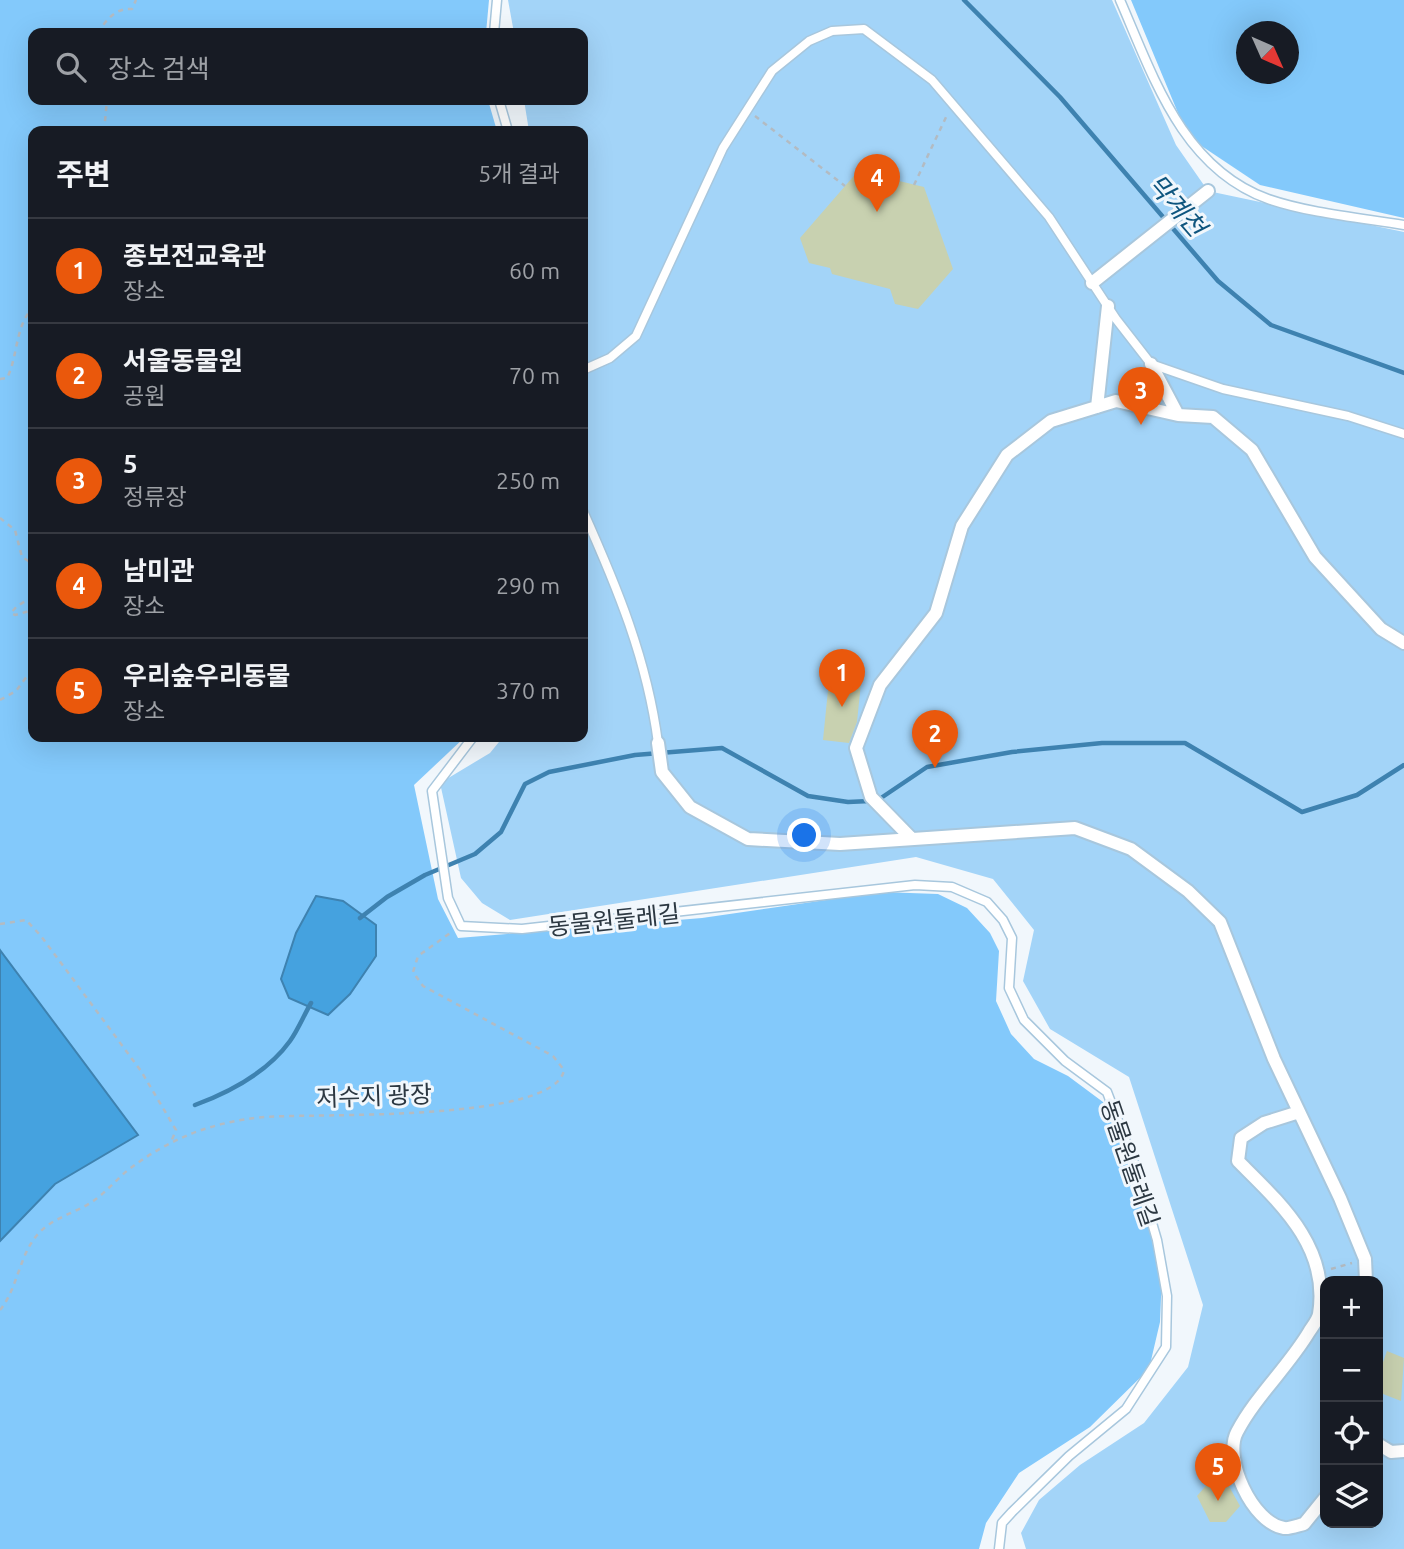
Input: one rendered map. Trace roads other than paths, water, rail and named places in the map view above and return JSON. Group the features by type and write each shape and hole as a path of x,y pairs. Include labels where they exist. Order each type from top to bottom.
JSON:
{"street":[{"path":"1092,283 1208,191"},
{"path":"1097,407 1108,306"},
{"path":"1152,364 1178,415"},
{"path":"911,838 871,797 856,748 880,685 936,613 962,526 1007,455 1051,421 1116,401 1178,415 1213,417 1252,450 1315,557 1381,629 1404,643"},
{"path":"658,743 662,772 690,807 748,839 840,844 1075,828 1131,849 1188,891 1220,922 1274,1059 1365,1259 1366,1276"},
{"path":"1299,1112 1264,1123 1241,1138 1238,1161 1286,1210 1308,1241 1318,1272 1319,1315 1294,1358 1236,1434 1234,1458 1248,1500 1265,1519 1284,1528 1304,1524 1320,1505"},
{"path":"1383,1447 1391,1452 1404,1451"}],"lane":[{"path":"494,28 497,0"},
{"path":"1120,0 1169,110 1193,146 1230,177 1267,199 1404,225"},
{"path":"588,368 610,358 636,336 723,148 772,71 808,41 832,31 864,29 932,80 1049,217 1108,306 1152,364 1223,389 1348,416 1404,434"},
{"path":"500,105 507,126"},
{"path":"588,522 624,604 654,711 658,743"},
{"name":"동물원둘레길","path":"469,742 432,791 448,898 461,926 522,929 915,885 951,887 987,902 1003,920 1012,938 1009,988 1024,1020 1065,1061 1107,1092 1143,1192 1157,1240 1167,1296 1166,1347 1159,1358 1125,1409 1069,1456 1002,1523 999,1549"}],"waterway":[{"name":"막계천","path":"964,0 1060,97 1218,281 1271,325 1404,373"},
{"path":"878,800 927,767 1012,752 1102,743 1185,743 1302,812 1357,795 1404,765"},
{"path":"360,918 387,897 425,875 475,854 501,832 525,784 549,772 635,755 722,748 808,796 848,802 870,801"},
{"path":"195,1105 247,1080 270,1063 290,1041 311,1003"}],"place":[{"name":"남미관","path":"877,212"},
{"name":"5","path":"1141,425"},
{"name":"종보전교육관","path":"842,707"},
{"name":"서울동물원","path":"935,768"},
{"name":"우리숲우리동물","path":"1218,1501"}]}
